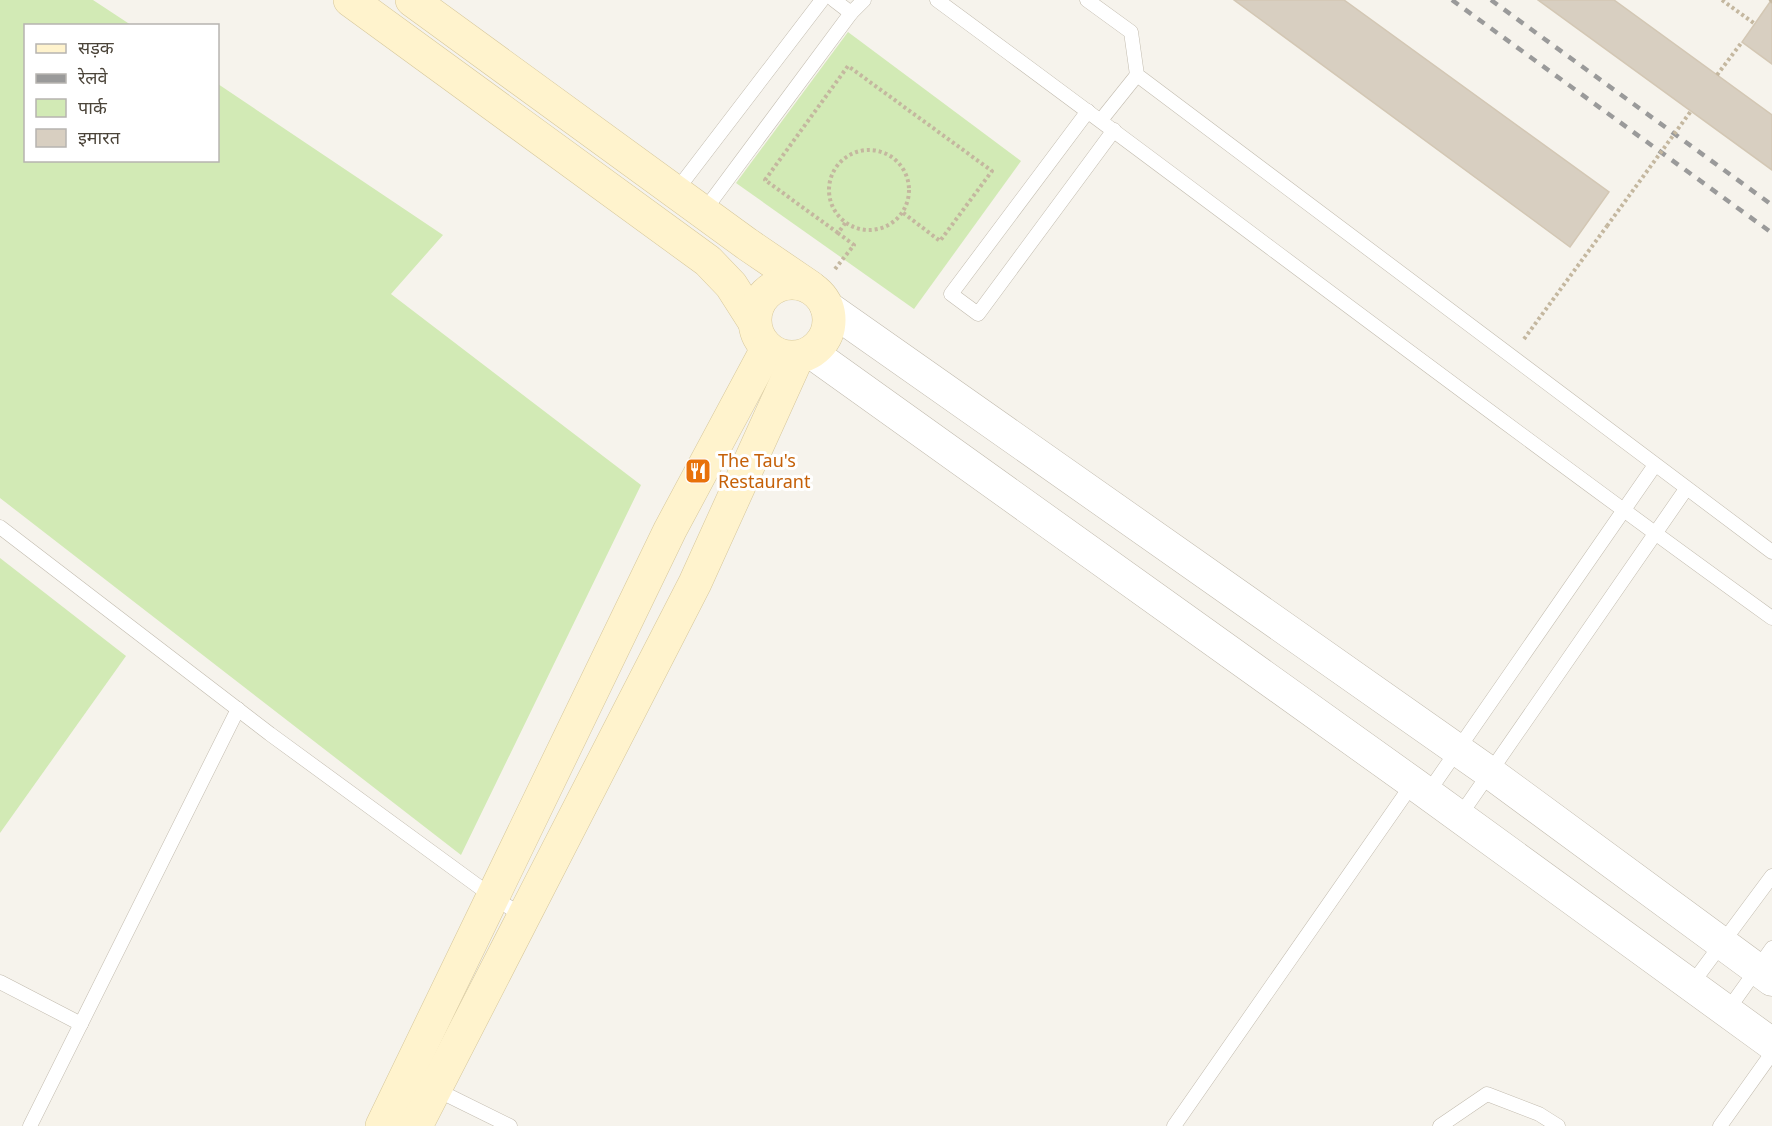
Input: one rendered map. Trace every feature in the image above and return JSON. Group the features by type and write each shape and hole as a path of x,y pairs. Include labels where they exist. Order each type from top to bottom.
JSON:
{"main road":[{"path":"350,0 708,261 732,285 782,345"},
{"path":"428,5 818,295 829,312 829,328 823,342 782,345"},
{"path":"782,345 757,306 766,293 780,285 795,283 818,295"},
{"path":"382,1126 670,530 782,345"},
{"path":"416,1126 694,583 782,345"}],"street":[{"path":"818,295 1489,772 1722,944 1767,966"},
{"path":"782,345 1420,789 1772,1044"}],"lane":[{"path":"676,191 822,0"},
{"path":"834,0 851,13"},
{"path":"704,211 851,13 864,0"},
{"path":"937,0 1655,534 1772,618"},
{"path":"1087,0 1131,32 1137,75 1772,552"},
{"path":"1101,120 1137,75"},
{"path":"1088,111 951,294 978,314 1114,130"},
{"path":"1174,1126 1420,789 1458,751 1655,465"},
{"path":"1458,818 1686,489"},
{"path":"0,527 238,709 493,897 524,916"},
{"path":"30,1126 238,709"},
{"path":"1691,985 1772,876"},
{"path":"1727,1011 1767,966"},
{"path":"0,982 81,1024"},
{"path":"1720,1126 1772,1053"},
{"path":"435,1089 510,1126"},
{"path":"1440,1126 1486,1094 1539,1114 1558,1126"}],"path":[{"path":"1722,0 1755,24"},
{"path":"1717,75 1742,42"},
{"path":"818,295 854,245 765,180 848,66 992,171 940,241 902,212"},
{"path":"1512,356 1690,111"},
{"path":"881,151 892,157 902,166 908,178 909,192 902,212 889,225 876,229 863,229 850,225 833,205 829,192 836,167 844,158 856,152 881,151"},
{"path":"838,232 846,222"}],"green space":[{"path":"0,0 93,0 129,24 24,24 24,162 219,162 219,85 443,235 391,294 641,485 461,855 0,498"},
{"path":"848,32 1021,161 914,309 736,183"},
{"path":"0,558 126,656 0,833"}],"building":[{"path":"1234,0 1344,0 1609,192 1570,247"},
{"path":"1538,0 1614,0 1772,115 1772,170"},
{"path":"1770,2 1772,4 1772,64 1742,42"}],"railway":[{"path":"1452,0 1772,233"},
{"path":"1491,0 1772,205"}],"place":[{"name":"The Tau's Restaurant","path":"698,471"}]}
